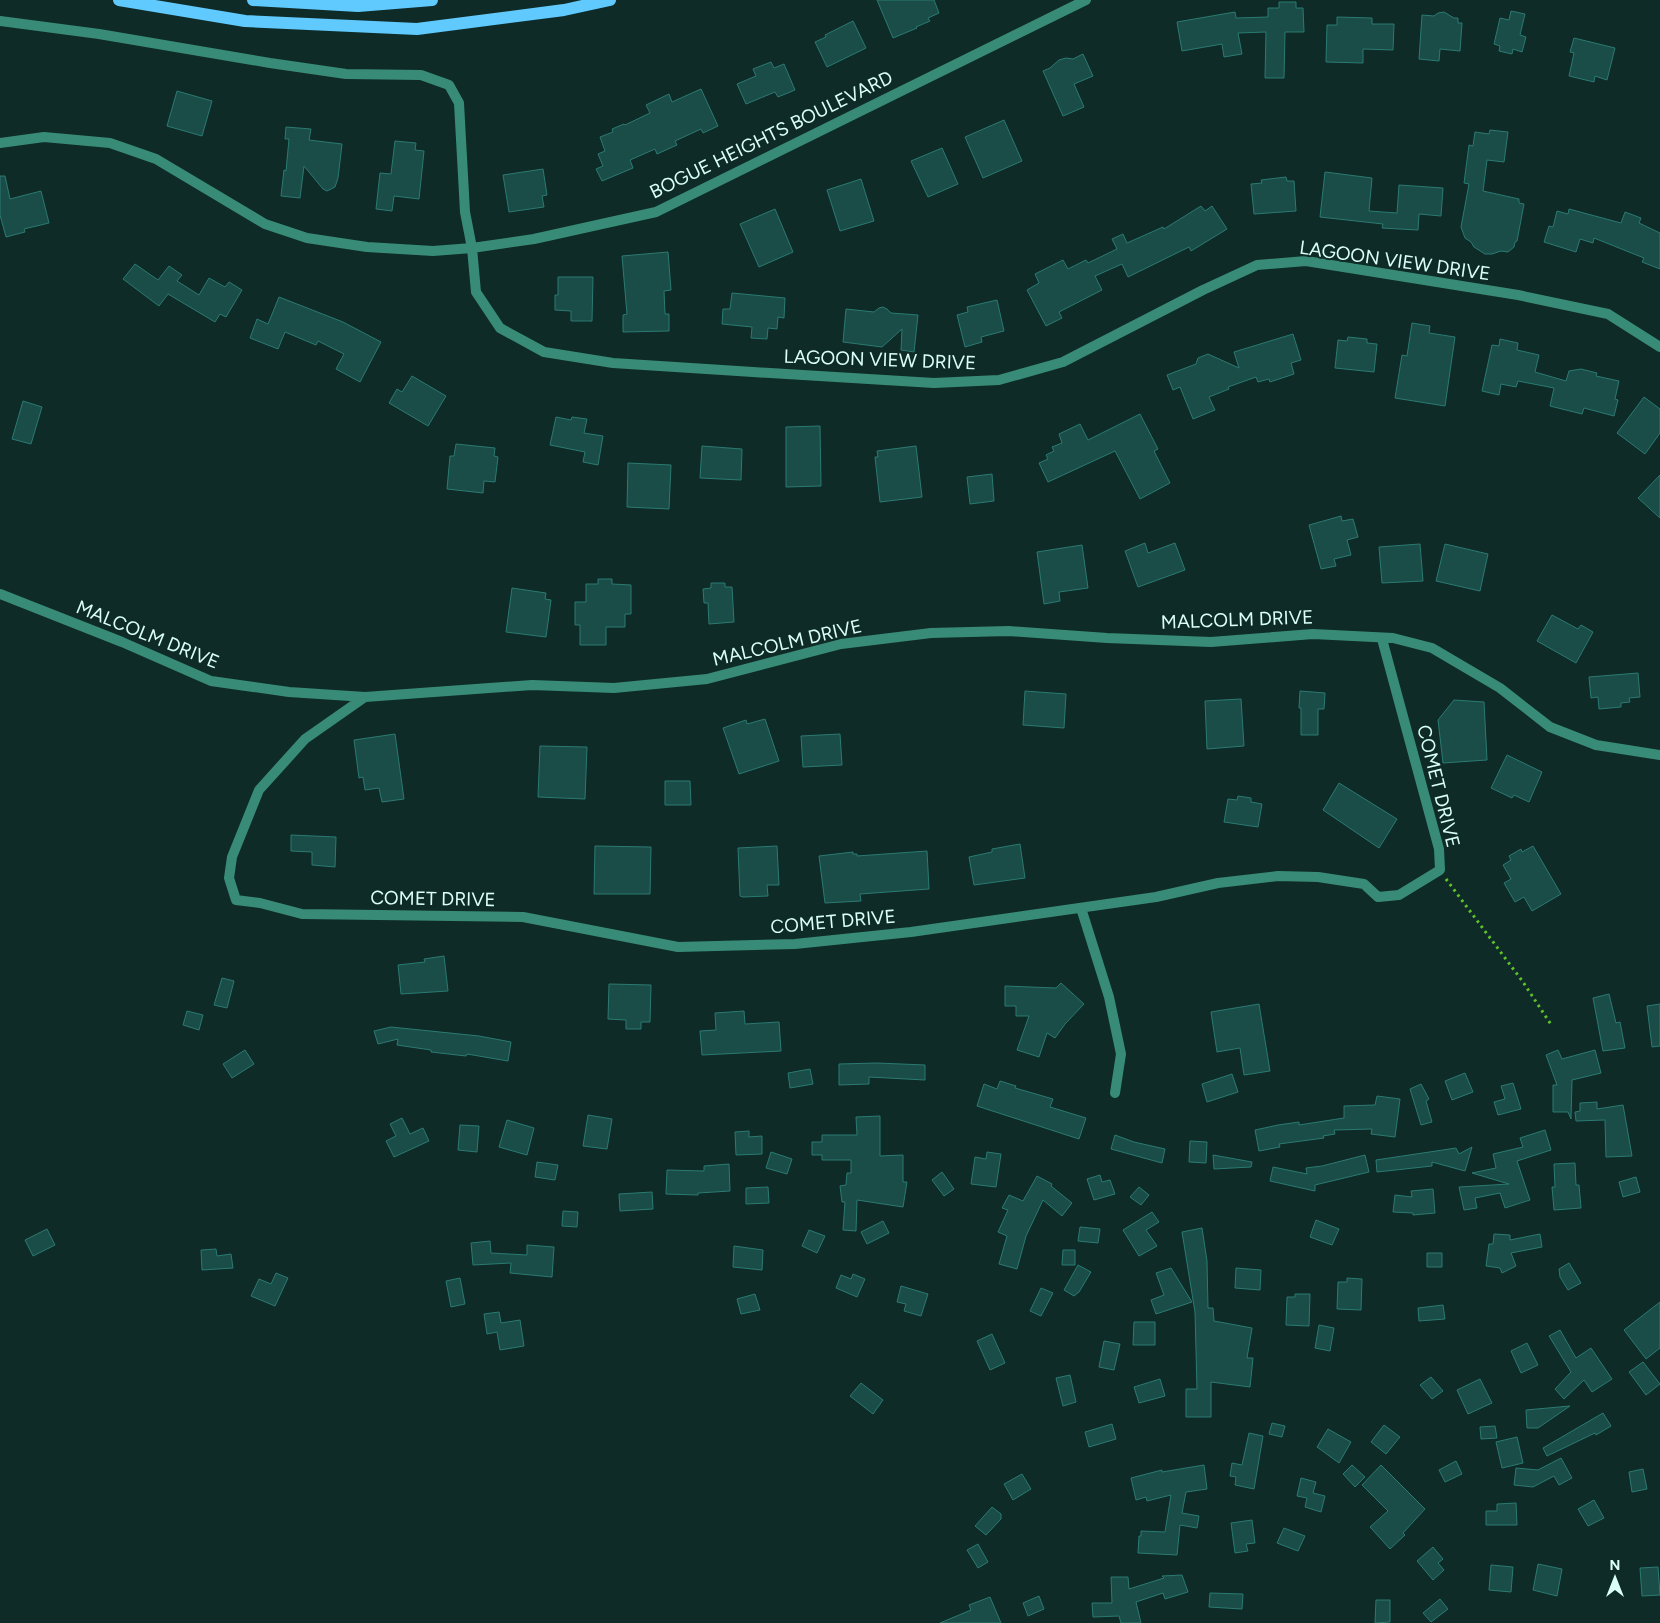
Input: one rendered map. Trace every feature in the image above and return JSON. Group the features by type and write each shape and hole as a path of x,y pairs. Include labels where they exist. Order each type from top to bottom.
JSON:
{"main road":[{"path":"119,0 245,21 417,28 564,10 610,0"},
{"path":"253,0 358,6 432,0"}],"street":[{"name":"BOGUE HEIGHTS BOULEVARD","path":"0,143 44,137 110,143 156,159 265,224 307,238 367,248 433,251 472,248 534,239 656,212 1086,0"},
{"name":"LAGOON VIEW DRIVE","path":"0,21 99,34 346,74 421,75 449,85 459,103 466,212 476,292 500,328 544,352 613,363 934,383 999,380 1063,362 1256,265 1306,261 1518,295 1608,314 1660,347"},
{"name":"MALCOLM DRIVE","path":"0,594 122,642 211,681 289,692 365,697 532,685 614,688 707,679 841,644 931,633 1009,631 1107,638 1211,642 1313,634 1382,639 1393,638 1432,648 1500,688 1550,726 1596,745 1660,755"},
{"name":"COMET DRIVE","path":"365,697 304,739 259,790 232,857 230,878 236,900 260,903 302,914 523,917 678,946 794,944 911,932 1156,897 1218,883 1278,876 1318,877 1364,884 1378,898 1399,895 1440,870 1439,849 1431,813 1382,639"},
{"path":"1081,908 1109,997 1121,1054 1115,1093"}],"path":[{"path":"1440,870 1523,982 1552,1026"}],"building":[{"path":"877,0 934,0 939,13 928,18 930,21 893,38"},
{"path":"1279,2 1296,2 1296,8 1303,8 1304,32 1285,32 1284,78 1265,78 1266,32 1238,33 1242,54 1224,57 1222,44 1182,51 1177,22 1235,12 1236,18 1268,17 1268,8 1279,8"},
{"path":"1511,11 1525,14 1520,35 1526,37 1522,52 1513,49 1512,54 1499,51 1500,46 1494,44 1500,18 1509,20"},
{"path":"1444,12 1454,18 1458,18 1458,23 1462,23 1460,51 1440,49 1439,61 1419,59 1422,15 1434,16"},
{"path":"1337,17 1372,18 1372,24 1394,24 1393,50 1363,49 1363,63 1326,62 1327,25 1337,25"},
{"path":"853,21 866,48 827,67 815,42"},
{"path":"1574,38 1615,48 1607,80 1595,76 1594,82 1569,76 1574,53 1570,52"},
{"path":"1083,54 1093,76 1074,84 1084,107 1063,116 1043,71 1059,60 1073,59"},
{"path":"771,62 774,68 784,64 795,90 778,97 775,92 746,104 737,84 756,76 753,69"},
{"path":"701,89 718,126 703,133 701,129 675,141 677,145 657,154 655,149 630,160 633,168 602,181 596,169 603,166 598,154 605,151 600,137 613,132 612,129 650,113 646,105 669,94 672,102"},
{"path":"177,91 212,101 202,136 167,126"},
{"path":"1004,120 1022,161 983,178 965,137"},
{"path":"286,127 311,129 309,140 342,144 338,178 335,187 327,191 323,189 304,166 300,198 281,196 289,139 285,139"},
{"path":"1490,130 1508,132 1504,162 1487,160 1483,191 1519,199 1519,203 1524,204 1517,241 1514,247 1508,252 1501,251 1485,254 1465,238 1461,227 1469,184 1464,183 1469,145 1473,146 1475,132 1489,134"},
{"path":"395,141 416,143 415,150 424,151 419,199 394,196 392,211 376,209 380,173 391,174"},
{"path":"942,148 958,184 928,197 911,161"},
{"path":"543,169 547,195 542,196 544,207 509,212 503,175"},
{"path":"1325,172 1372,178 1369,211 1397,213 1399,185 1443,188 1441,216 1419,214 1418,230 1382,228 1383,224 1320,217"},
{"path":"0,176 5,176 10,199 41,191 49,223 24,229 25,232 6,237 0,215"},
{"path":"1286,177 1287,181 1294,181 1296,211 1254,214 1251,184 1262,183 1261,180"},
{"path":"861,179 874,221 840,231 827,190"},
{"path":"1201,206 1205,211 1212,206 1227,229 1191,251 1189,247 1128,277 1122,264 1095,276 1102,290 1059,312 1062,318 1046,326 1027,290 1039,283 1035,274 1063,260 1068,269 1086,260 1088,263 1117,249 1112,239 1123,234 1127,243 1163,227 1164,229"},
{"path":"775,209 793,252 759,267 740,224"},
{"path":"1569,209 1621,223 1625,212 1641,218 1639,223 1660,233 1660,269 1642,262 1644,258 1594,238 1593,243 1580,239 1576,252 1544,242 1549,226 1553,227 1557,211 1568,214"},
{"path":"668,252 671,290 664,291 665,314 669,314 669,331 623,332 623,315 627,314 622,256"},
{"path":"135,264 158,280 169,266 182,275 177,281 199,295 209,278 225,287 229,282 242,290 226,317 220,314 215,322 168,294 159,306 123,279"},
{"path":"558,277 593,277 592,321 571,321 571,311 555,310 555,295 558,295"},
{"path":"732,293 785,298 784,318 778,317 777,329 768,328 767,339 751,338 752,327 722,324 723,309 730,309"},
{"path":"279,297 343,322 381,342 360,382 336,369 344,354 318,341 316,345 285,332 278,349 250,338 257,319 268,324"},
{"path":"997,300 1004,331 981,337 982,342 965,347 957,315 968,312 967,307"},
{"path":"883,307 891,313 918,315 914,352 901,350 902,329 882,347 843,342 846,309 874,312"},
{"path":"1412,323 1430,326 1429,333 1455,337 1445,406 1395,398 1402,355 1407,356"},
{"path":"1293,334 1301,360 1291,363 1294,374 1270,382 1269,379 1258,382 1256,377 1228,387 1229,389 1209,397 1215,410 1193,419 1180,387 1173,390 1167,375 1196,364 1198,358 1208,354 1239,368 1234,352"},
{"path":"1348,337 1367,339 1367,343 1377,344 1374,372 1335,368 1338,340 1347,341"},
{"path":"1500,339 1518,343 1517,350 1539,355 1535,372 1566,381 1569,371 1581,369 1597,373 1596,376 1619,381 1615,399 1618,400 1614,416 1584,408 1582,414 1550,406 1554,388 1518,381 1516,387 1501,384 1499,395 1482,391 1492,345 1499,346"},
{"path":"412,376 446,396 428,426 389,403 397,389 402,392"},
{"path":"1644,397 1660,409 1660,433 1645,454 1617,433"},
{"path":"23,401 42,407 31,444 12,439"},
{"path":"1140,414 1158,449 1154,451 1170,483 1140,499 1115,451 1048,482 1039,463 1048,459 1046,455 1054,451 1052,447 1062,443 1059,434 1080,424 1088,440"},
{"path":"556,417 571,420 572,417 587,419 584,433 603,436 598,465 583,462 585,452 550,445"},
{"path":"820,426 821,486 786,487 786,427"},
{"path":"456,444 495,448 494,456 498,457 495,482 484,481 483,493 447,489 450,456 454,456"},
{"path":"702,446 742,449 741,480 700,478"},
{"path":"916,446 922,497 880,502 875,457 878,457 877,451"},
{"path":"628,463 671,465 669,509 627,507"},
{"path":"992,474 994,501 970,504 967,477"},
{"path":"1660,475 1660,518 1638,498"},
{"path":"1341,516 1342,521 1353,519 1358,537 1347,540 1351,555 1334,559 1336,566 1321,569 1309,525"},
{"path":"1145,543 1148,553 1175,543 1185,570 1138,587 1125,551"},
{"path":"1420,544 1423,581 1382,583 1379,547"},
{"path":"1445,544 1488,554 1480,591 1436,581"},
{"path":"1082,545 1088,588 1059,592 1060,601 1044,604 1037,552"},
{"path":"598,579 612,579 612,584 631,585 631,614 625,614 625,627 606,627 606,645 580,645 580,625 575,625 575,602 586,602 586,584 598,584"},
{"path":"711,583 725,583 725,587 732,587 734,622 709,624 708,603 704,603 703,589 711,588"},
{"path":"512,588 546,593 545,599 551,600 546,637 506,632"},
{"path":"1552,615 1578,629 1581,625 1593,632 1576,663 1537,641"},
{"path":"1638,673 1640,697 1629,698 1630,702 1621,703 1621,707 1599,709 1598,697 1591,698 1589,677"},
{"path":"1025,691 1066,694 1064,728 1023,725"},
{"path":"1300,691 1325,693 1324,709 1318,709 1318,735 1301,735"},
{"path":"1241,699 1244,746 1207,749 1205,701"},
{"path":"1454,700 1484,702 1487,760 1443,763 1438,720"},
{"path":"765,719 779,761 739,774 723,728 746,720 747,724"},
{"path":"395,734 404,799 382,802 379,788 365,790 363,777 359,778 354,740"},
{"path":"840,734 842,765 803,767 801,736"},
{"path":"540,746 587,747 585,799 538,797"},
{"path":"1507,755 1542,772 1529,802 1514,795 1512,798 1491,788"},
{"path":"665,781 690,781 691,805 665,805"},
{"path":"1339,783 1397,819 1379,848 1323,810"},
{"path":"1238,796 1251,798 1251,802 1262,804 1258,827 1224,822 1228,799 1237,800"},
{"path":"291,835 336,837 335,867 312,865 312,852 291,851"},
{"path":"1020,844 1025,878 974,885 969,857 992,852 992,849"},
{"path":"595,846 651,847 650,894 594,894"},
{"path":"777,846 779,885 767,885 768,896 740,896 738,848"},
{"path":"1533,846 1561,894 1532,911 1524,897 1515,902 1504,883 1511,879 1503,865 1511,860 1509,856 1521,849 1522,852"},
{"path":"927,851 929,889 860,894 861,901 825,903 819,856 853,852 857,856"},
{"path":"444,956 448,991 401,994 398,965 425,962 424,959"},
{"path":"222,978 234,981 227,1008 214,1005"},
{"path":"1061,983 1084,1004 1055,1038 1047,1033 1039,1057 1017,1050 1029,1016 1016,1016 1016,1006 1005,1006 1005,986 1056,988"},
{"path":"609,984 651,985 650,1022 641,1022 641,1029 626,1029 626,1020 608,1019"},
{"path":"1609,994 1616,1023 1620,1022 1625,1048 1603,1051 1593,998"},
{"path":"1259,1004 1270,1071 1244,1075 1240,1048 1217,1052 1211,1012"},
{"path":"1660,1004 1660,1046 1652,1047 1647,1006"},
{"path":"187,1011 203,1015 199,1030 183,1025"},
{"path":"744,1011 745,1024 779,1022 781,1051 702,1055 700,1031 716,1030 715,1013"},
{"path":"391,1027 479,1036 511,1042 508,1061 467,1054 466,1056 431,1052 431,1050 397,1045 398,1039 378,1044 374,1031"},
{"path":"245,1050 254,1064 232,1078 223,1064"},
{"path":"1558,1050 1562,1059 1595,1050 1601,1073 1572,1080 1571,1119 1568,1112 1553,1112 1553,1085 1557,1085 1546,1055"},
{"path":"839,1064 925,1065 925,1080 869,1077 869,1084 839,1085"},
{"path":"810,1069 813,1084 790,1088 788,1073"},
{"path":"1465,1073 1473,1092 1452,1100 1445,1081"},
{"path":"1232,1074 1238,1092 1207,1102 1202,1084"},
{"path":"1000,1081 1016,1086 1015,1088 1053,1099 1050,1107 1086,1118 1079,1139 977,1106 984,1084 997,1089"},
{"path":"1513,1083 1521,1109 1498,1115 1494,1102 1505,1099 1501,1086"},
{"path":"1421,1084 1429,1099 1426,1101 1432,1122 1421,1125 1410,1089"},
{"path":"1377,1096 1400,1099 1395,1137 1371,1134 1372,1129 1334,1130 1335,1134 1323,1136 1324,1138 1279,1144 1280,1147 1259,1151 1255,1130 1299,1122 1299,1125 1344,1118 1344,1106 1375,1105"},
{"path":"1597,1102 1597,1109 1623,1105 1632,1156 1606,1157 1605,1120 1576,1121 1575,1112 1580,1111 1580,1103"},
{"path":"588,1115 612,1119 607,1149 583,1146"},
{"path":"880,1116 880,1156 903,1155 903,1182 907,1182 903,1207 857,1200 856,1231 843,1230 845,1202 842,1202 840,1186 846,1185 847,1173 851,1173 851,1160 822,1160 822,1155 812,1155 812,1142 822,1142 822,1135 857,1135 856,1117"},
{"path":"402,1118 410,1134 423,1128 429,1141 394,1157 386,1141 396,1136 390,1124"},
{"path":"507,1120 534,1128 527,1155 499,1147"},
{"path":"460,1125 479,1126 477,1152 458,1150"},
{"path":"1545,1130 1551,1150 1517,1161 1530,1200 1505,1208 1500,1193 1475,1198 1477,1208 1464,1210 1459,1187 1509,1184 1472,1173 1496,1168 1493,1154 1523,1147 1520,1138"},
{"path":"749,1131 749,1137 762,1136 762,1154 736,1155 735,1132"},
{"path":"1115,1135 1134,1142 1165,1149 1162,1163 1111,1149"},
{"path":"1190,1141 1207,1142 1206,1163 1189,1162"},
{"path":"1472,1147 1465,1171 1432,1162 1432,1166 1377,1172 1376,1160 1456,1148 1459,1154"},
{"path":"771,1152 792,1159 787,1174 766,1168"},
{"path":"987,1152 1001,1154 996,1187 971,1184 975,1157 986,1159"},
{"path":"1213,1155 1252,1162 1251,1167 1214,1169"},
{"path":"1365,1155 1369,1172 1315,1185 1315,1191 1270,1181 1273,1167 1307,1174 1306,1168"},
{"path":"537,1162 558,1165 555,1180 535,1177"},
{"path":"1575,1163 1576,1185 1579,1185 1581,1208 1554,1210 1552,1187 1555,1187 1554,1164"},
{"path":"729,1164 730,1191 698,1193 698,1195 666,1194 667,1170 704,1171 704,1166"},
{"path":"942,1172 954,1189 944,1196 932,1180"},
{"path":"1100,1175 1102,1182 1110,1180 1115,1194 1094,1200 1087,1179"},
{"path":"1037,1176 1052,1184 1051,1186 1072,1203 1062,1216 1043,1200 1026,1236 1017,1269 999,1264 1007,1236 998,1232 1008,1210 1002,1208 1009,1195 1023,1201"},
{"path":"1636,1177 1640,1192 1623,1197 1619,1182"},
{"path":"768,1187 769,1203 746,1204 746,1188"},
{"path":"1139,1187 1149,1195 1141,1205 1130,1197"},
{"path":"1433,1189 1435,1213 1413,1215 1413,1213 1393,1212 1395,1195 1412,1197 1411,1191"},
{"path":"652,1192 653,1209 620,1211 619,1194"},
{"path":"563,1211 578,1212 577,1227 562,1226"},
{"path":"1152,1212 1159,1222 1146,1230 1157,1246 1139,1256 1123,1230"},
{"path":"1316,1220 1339,1229 1332,1245 1310,1237"},
{"path":"883,1221 889,1233 867,1244 861,1232"},
{"path":"1080,1227 1100,1229 1098,1243 1078,1241"},
{"path":"1202,1228 1207,1261 1208,1308 1213,1308 1214,1321 1252,1328 1247,1358 1253,1358 1250,1387 1211,1382 1211,1417 1186,1417 1186,1389 1197,1389 1195,1312 1182,1232"},
{"path":"47,1229 55,1245 33,1256 25,1240"},
{"path":"809,1230 825,1236 817,1253 802,1246"},
{"path":"1494,1234 1510,1235 1510,1240 1540,1234 1542,1247 1511,1253 1516,1266 1502,1273 1500,1268 1486,1266 1489,1244 1493,1244"},
{"path":"490,1241 491,1253 527,1255 527,1245 554,1247 552,1277 510,1273 511,1263 473,1265 471,1243"},
{"path":"734,1246 763,1250 762,1270 733,1267"},
{"path":"216,1249 217,1256 231,1254 233,1268 202,1270 201,1250"},
{"path":"1063,1250 1075,1250 1075,1265 1062,1265"},
{"path":"1427,1253 1442,1253 1442,1267 1427,1267"},
{"path":"1569,1263 1581,1283 1568,1290 1560,1277 1559,1269"},
{"path":"1078,1265 1091,1272 1079,1292 1074,1296 1064,1290"},
{"path":"1171,1268 1192,1302 1156,1314 1151,1300 1164,1295 1156,1273"},
{"path":"1236,1268 1261,1270 1260,1290 1235,1288"},
{"path":"276,1273 288,1278 275,1306 251,1296 259,1279 271,1284"},
{"path":"853,1274 865,1279 857,1297 836,1288 841,1275 851,1279"},
{"path":"460,1278 465,1304 451,1307 446,1281"},
{"path":"1347,1278 1362,1279 1361,1310 1337,1309 1338,1282 1347,1282"},
{"path":"901,1286 928,1294 921,1316 904,1311 906,1304 897,1302"},
{"path":"1041,1288 1053,1293 1041,1316 1030,1311"},
{"path":"755,1294 760,1310 741,1314 737,1299"},
{"path":"1295,1294 1310,1294 1309,1326 1286,1325 1287,1297 1295,1297"},
{"path":"1660,1302 1660,1348 1646,1359 1624,1330"},
{"path":"1443,1305 1445,1319 1419,1321 1418,1308"},
{"path":"499,1312 501,1323 520,1320 524,1346 500,1350 497,1332 487,1334 484,1314"},
{"path":"1134,1322 1155,1322 1155,1345 1133,1345"},
{"path":"1319,1325 1334,1328 1330,1351 1315,1348"},
{"path":"1560,1330 1576,1358 1591,1348 1612,1379 1592,1392 1584,1380 1564,1399 1555,1389 1571,1372 1549,1336"},
{"path":"992,1334 1005,1363 990,1370 977,1341"},
{"path":"1104,1341 1120,1344 1114,1370 1099,1367"},
{"path":"1527,1343 1538,1365 1521,1373 1511,1351"},
{"path":"1643,1362 1660,1384 1646,1395 1629,1372"},
{"path":"1070,1375 1076,1402 1063,1406 1056,1378"},
{"path":"1431,1377 1443,1391 1432,1399 1420,1385"},
{"path":"1160,1379 1165,1396 1139,1403 1134,1387"},
{"path":"1480,1379 1492,1403 1468,1414 1457,1390"},
{"path":"861,1383 883,1400 873,1414 850,1396"},
{"path":"1570,1406 1538,1428 1527,1428 1526,1410"},
{"path":"1603,1413 1611,1426 1596,1435 1595,1433 1547,1456 1543,1448"},
{"path":"1272,1423 1285,1426 1282,1437 1269,1434"},
{"path":"1112,1424 1116,1439 1089,1447 1085,1432"},
{"path":"1384,1425 1400,1437 1386,1454 1371,1442"},
{"path":"1495,1426 1497,1438 1481,1439 1480,1427"},
{"path":"1328,1429 1351,1442 1339,1463 1317,1447"},
{"path":"1249,1433 1263,1436 1254,1489 1235,1485 1236,1477 1230,1476 1232,1463 1242,1465"},
{"path":"1517,1437 1523,1463 1502,1468 1496,1442"},
{"path":"1561,1458 1572,1478 1559,1485 1554,1476 1533,1487 1514,1485 1516,1468 1538,1470"},
{"path":"1456,1461 1462,1474 1445,1482 1439,1470"},
{"path":"1204,1465 1207,1489 1186,1492 1182,1513 1199,1516 1197,1528 1180,1525 1177,1555 1138,1553 1141,1531 1165,1532 1171,1495 1147,1501 1146,1497 1136,1500 1131,1478 1162,1470 1162,1472"},
{"path":"1352,1465 1365,1477 1355,1487 1343,1474"},
{"path":"1381,1465 1425,1509 1403,1533 1405,1535 1390,1549 1370,1527 1388,1511 1362,1485"},
{"path":"1643,1469 1647,1489 1632,1492 1629,1472"},
{"path":"1022,1474 1031,1489 1013,1500 1004,1484"},
{"path":"1301,1478 1316,1482 1313,1493 1325,1496 1321,1512 1305,1507 1307,1498 1297,1496"},
{"path":"1594,1500 1604,1518 1588,1526 1578,1509"},
{"path":"1516,1503 1517,1525 1486,1525 1486,1511 1497,1511 1497,1504"},
{"path":"992,1507 1001,1514 1001,1519 986,1535 975,1526"},
{"path":"1252,1520 1255,1543 1246,1544 1248,1551 1235,1553 1231,1523"},
{"path":"1284,1528 1305,1536 1298,1551 1277,1543"},
{"path":"978,1544 988,1562 978,1568 967,1550"},
{"path":"1433,1547 1443,1559 1438,1563 1444,1570 1433,1580 1417,1561"},
{"path":"1538,1564 1562,1569 1557,1596 1533,1590"},
{"path":"1491,1565 1513,1567 1511,1592 1489,1590"},
{"path":"1658,1567 1660,1595 1642,1596 1640,1568"},
{"path":"1182,1575 1188,1592 1165,1599 1163,1593 1136,1602 1141,1623 1121,1623 1119,1616 1093,1617 1092,1603 1112,1603 1111,1577 1128,1577 1129,1589 1164,1578 1162,1576"},
{"path":"1210,1593 1243,1594 1242,1609 1209,1607"},
{"path":"1039,1596 1044,1609 1028,1616 1023,1603"},
{"path":"990,1597 1001,1623 940,1623 971,1610 969,1605"},
{"path":"1440,1599 1448,1609 1431,1622 1423,1613"},
{"path":"1376,1600 1390,1600 1390,1622 1375,1623"}]}
